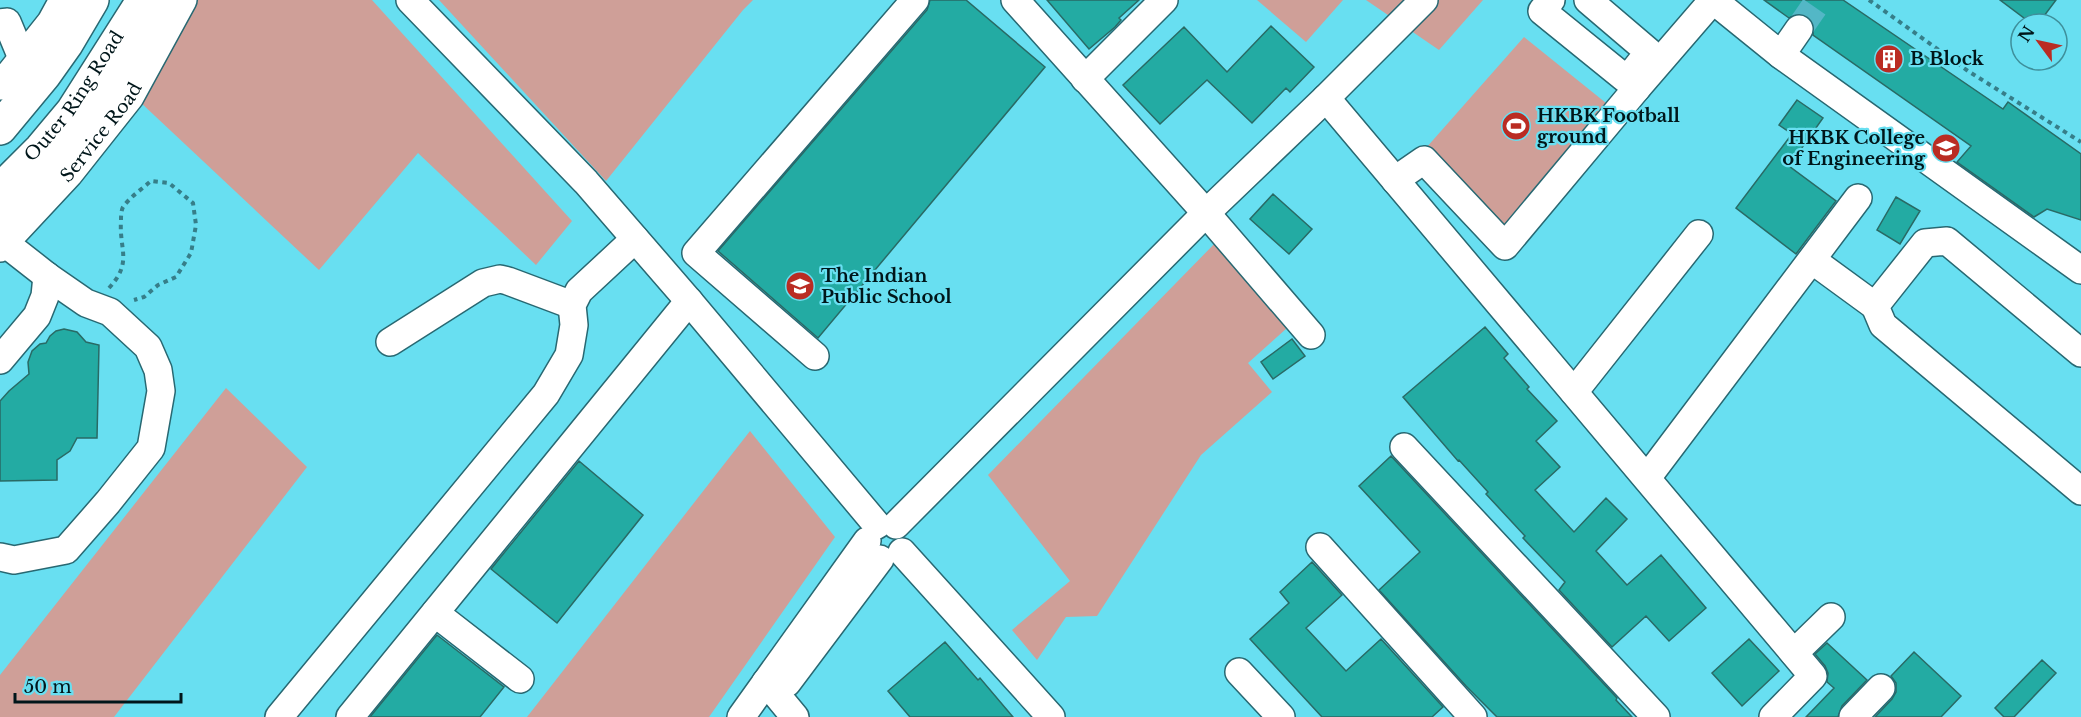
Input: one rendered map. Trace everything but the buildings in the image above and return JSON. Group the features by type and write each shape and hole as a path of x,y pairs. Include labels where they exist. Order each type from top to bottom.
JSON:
{"highway":[{"name":"Outer Ring Road","path":"4,108 31,69 66,44 92,0"},
{"path":"2,235 37,178 120,71 161,0"}],"street":[{"path":"31,69 63,0"},
{"name":"Outer Ring Road","path":"0,186 39,147 69,110 140,0"},
{"name":"Service Road","path":"2,235 69,174 130,97 183,0"},
{"path":"410,0 586,182 689,301 884,540 1051,717"},
{"path":"815,356 696,253 915,0"},
{"path":"1015,0 1206,213 1311,335"},
{"path":"1085,79 1164,0"},
{"path":"741,717 769,699 884,540 1206,213 1424,0"},
{"path":"1551,0 1542,11 1632,84"},
{"path":"1588,0 1649,52 1632,84"},
{"path":"1395,180 1424,160 1505,246 1632,84 1713,0 1781,55 2081,270"},
{"path":"7,15 31,69"},
{"path":"1781,55 1799,29"},
{"path":"1326,98 1813,676 1789,712"},
{"path":"1647,478 1858,198"},
{"path":"1574,392 1700,234"},
{"path":"0,557 14,560 66,550 152,448 161,391 158,370 148,347 110,312 86,303 47,276 2,235"},
{"path":"279,717 546,394 569,355 574,325 572,305 579,291 636,239"},
{"path":"1875,306 1925,243 1947,241 2081,353"},
{"path":"1812,260 1875,306 1883,325 2081,491"},
{"path":"0,360 37,316 45,296 47,276"},
{"path":"390,342 483,283 492,280 508,281 572,305"},
{"path":"350,717 689,301"},
{"path":"1404,447 1656,717"},
{"path":"1320,546 1473,717"},
{"path":"435,613 520,679"},
{"path":"1794,653 1831,617"},
{"path":"1239,672 1281,717"},
{"path":"1853,717 1881,688"},
{"path":"769,699 795,717"}],"path":[{"path":"1869,0 1968,71 2081,142"},
{"path":"86,303 111,287 122,270 124,256 120,231 122,209 151,181 169,183 193,203 196,225 191,253 176,277 158,285 144,297 128,302"},
{"path":"111,287 116,294"}],"shaded area":[{"path":"196,0 372,0 572,221 536,265 418,153 319,270 139,101"},
{"path":"439,0 753,0 606,181"},
{"path":"1257,0 1343,0 1306,42"},
{"path":"1366,0 1483,0 1439,50"},
{"name":"HKBK Football ground","path":"1524,37 1606,103 1503,226 1426,148"},
{"path":"1221,237 1296,320 1248,363 1272,392 1201,455 1097,616 1066,617 1037,660 1012,630 1070,581 988,475"},
{"path":"226,388 307,467 114,717 0,717 0,675"},
{"path":"750,431 835,537 709,717 527,717"}],"tunnel":[{"path":"1799,29 1819,0"}],"place":[{"name":"B Block","path":"1889,59"},
{"name":"HKBK Football ground","path":"1516,126"},
{"name":"HKBK College of Engineering","path":"1946,148"},
{"name":"The Indian Public School","path":"800,286"}]}
